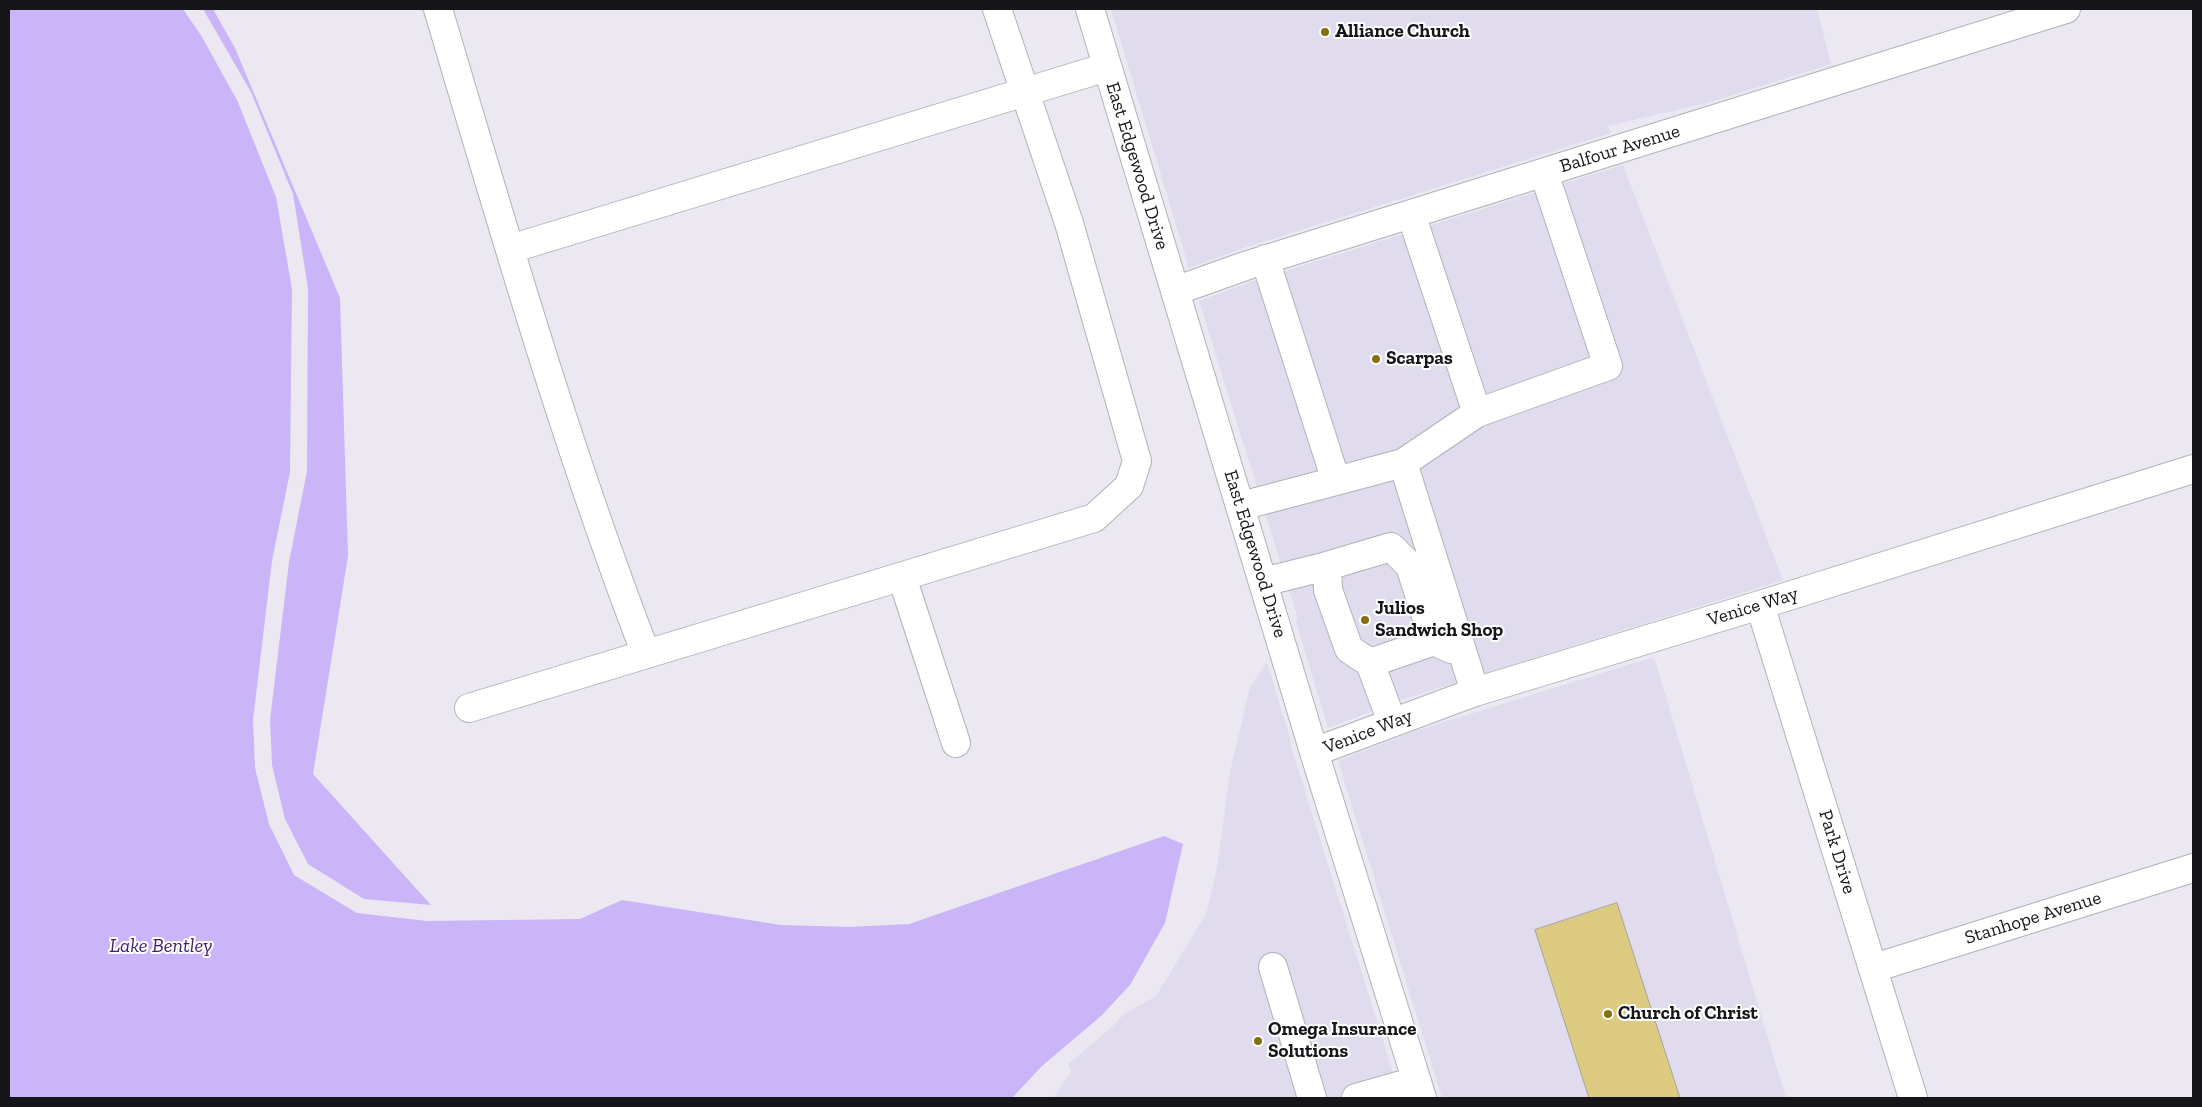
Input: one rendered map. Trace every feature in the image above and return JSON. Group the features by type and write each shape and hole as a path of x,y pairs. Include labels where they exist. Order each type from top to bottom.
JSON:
{"street":[{"path":"438,9 510,249 612,567 646,654"},
{"path":"469,708 1094,518 1130,486 1138,461 1069,223 1023,91 997,9"},
{"name":"East Edgewood Drive","path":"1090,9 1314,752 1419,1089"},
{"name":"Balfour Avenue","path":"1175,291 1265,260 1544,173 2010,17 2066,9"},
{"path":"510,249 1107,66"},
{"path":"1241,506 1403,463 1477,413 1608,366 1544,173"},
{"path":"1411,214 1477,413"},
{"path":"1265,260 1336,482"},
{"path":"1403,463 1475,692"},
{"name":"Venice Way","path":"1314,752 1475,692 1760,605 2193,468"},
{"path":"1263,582 1328,566 1391,547 1410,566 1434,641"},
{"path":"1328,566 1328,590 1349,649 1370,663 1392,722"},
{"path":"902,577 956,743"},
{"name":"Park Drive","path":"1760,605 1914,1098"},
{"path":"1370,663 1434,641 1463,655"},
{"name":"Stanhope Avenue","path":"1874,968 2193,868"},
{"path":"1274,966 1312,1098"},
{"path":"1356,1098 1419,1089"}],"shaded area":[{"path":"1111,9 1817,9 1831,64 1710,102 1608,126 1611,133 1243,248 1189,268"},
{"path":"1623,165 1783,580 1404,699 1328,728 1296,622 1298,619 1199,301 1253,281"},
{"path":"1654,657 1786,1098 1442,1098 1338,761 1415,731"},
{"path":"1267,662 1290,743 1401,1098 1053,1098 1071,1072 1068,1064 1112,1027 1124,1014 1156,996 1206,914 1217,868 1230,772 1250,687"}],"water":[{"name":"Lake Bentley","path":"9,9 183,9 202,37 237,100 276,197 292,289 290,472 272,561 253,720 255,768 269,824 294,875 357,913 427,921 580,919 622,900 781,925 849,927 909,924 1164,836 1183,844 1165,923 1130,985 1101,1016 1042,1066 1012,1098 9,1098"},
{"path":"203,9 213,9 235,48 340,298 348,556 313,774 431,905 364,899 308,864 285,819 272,765 270,720 289,562 307,471 308,288 293,194 251,92"}],"building":[{"name":"Church of Christ","path":"1617,903 1680,1098 1589,1098 1535,930"}],"place":[{"name":"Alliance Church","path":"1325,32"},
{"name":"Scarpas","path":"1376,359"},
{"name":"Julios Sandwich Shop","path":"1365,620"},
{"name":"Church of Christ","path":"1608,1014"},
{"name":"Omega Insurance Solutions","path":"1258,1041"}]}
